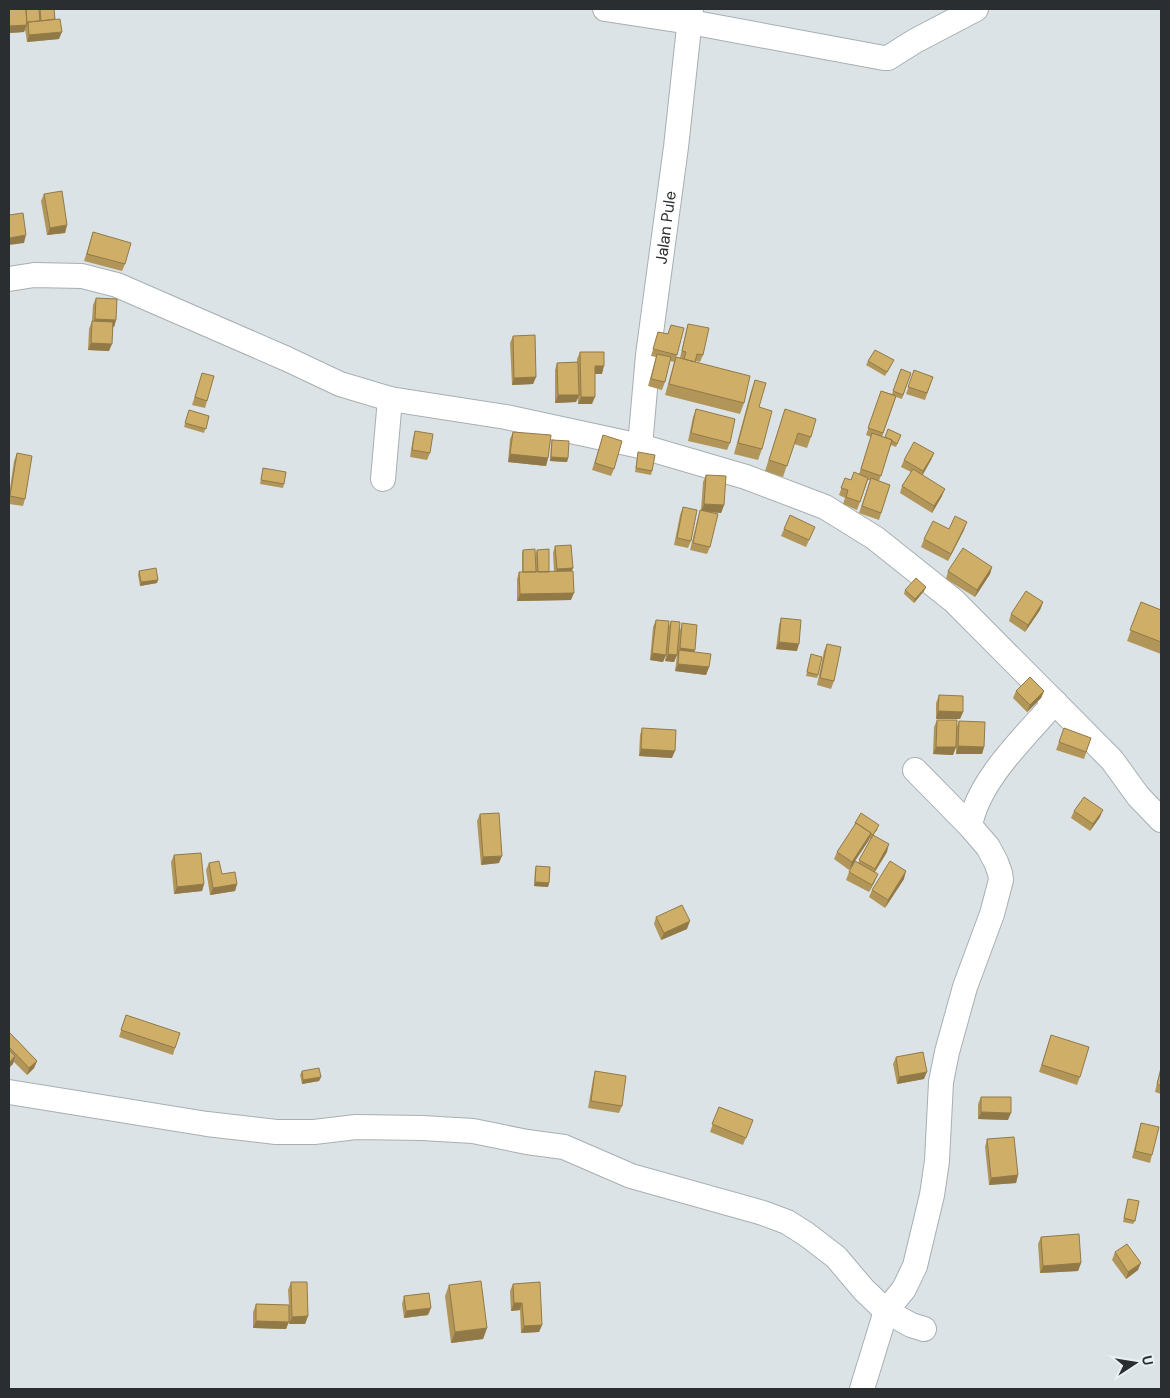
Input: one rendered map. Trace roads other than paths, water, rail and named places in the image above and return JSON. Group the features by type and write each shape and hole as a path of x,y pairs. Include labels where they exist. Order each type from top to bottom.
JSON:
{"street":[{"path":"605,9 690,15 859,54 888,58 915,41 976,9"},
{"name":"Jalan Pule","path":"640,446 648,355 676,147 690,15"},
{"path":"9,279 34,275 82,276 117,285 340,384 390,399 506,417 640,446 746,477 825,507 876,538 954,601 1112,760 1138,796 1161,820"},
{"path":"383,479 390,399"},
{"path":"970,826 972,815 990,778 1055,702"},
{"path":"862,1389 886,1311 904,1289 915,1266 932,1195 938,1142 941,1082 947,1052 965,988 992,914 1000,880 1000,873 996,862 988,847 915,770"},
{"path":"9,1092 188,1121 276,1132 314,1132 356,1128 422,1128 473,1131 564,1147 631,1176 763,1213 787,1222 836,1257 864,1290 886,1311 911,1325 924,1329"}]}
